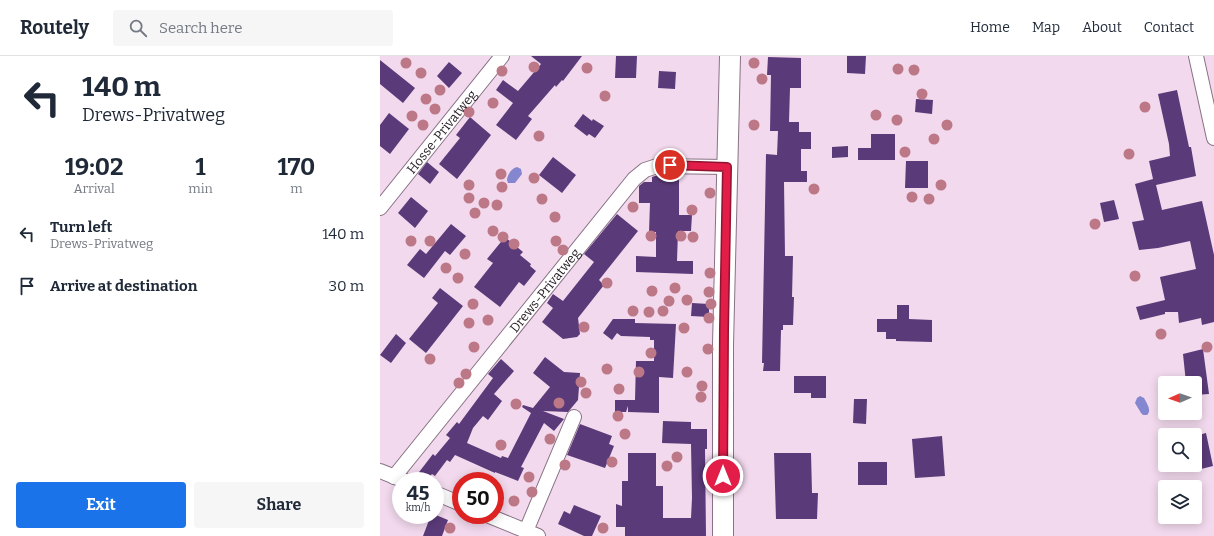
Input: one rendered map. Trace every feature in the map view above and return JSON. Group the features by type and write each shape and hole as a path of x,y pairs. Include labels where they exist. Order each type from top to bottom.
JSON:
{"main road":[{"path":"723,536 723,345 730,56"}],"street":[{"name":"Hosse-Privatweg","path":"380,208 502,56"},
{"path":"1196,56 1214,138"},
{"name":"Drews-Privatweg","path":"405,472 624,189 638,174 657,166 727,167"},
{"path":"504,522 532,534 574,417"},
{"path":"380,471 392,476"}],"water":[{"path":"517,167 521,169 522,174 515,183 508,183 507,178 509,174"},
{"path":"1140,396 1144,398 1148,407 1149,411 1147,415 1143,415 1141,413 1135,403 1137,398"}],"building":[{"path":"531,56 582,56 563,81 562,80 556,87 555,85 528,116 532,119 516,140 496,125 513,103 496,90 503,80 518,91 541,64"},
{"path":"616,56 637,56 636,78 615,78"},
{"path":"847,56 866,56 865,74 847,73"},
{"path":"768,57 801,58 801,88 790,88 789,122 799,122 799,132 811,132 811,149 801,149 801,171 807,171 807,182 784,182 785,256 793,256 792,297 794,297 793,325 783,325 783,330 781,330 780,371 763,371 764,363 762,363 766,154 777,155 778,131 770,131 771,75 767,75"},
{"path":"380,60 415,88 403,103 380,84"},
{"path":"449,62 462,73 449,88 437,76"},
{"path":"659,71 676,72 675,89 658,88"},
{"path":"1177,90 1189,147 1191,147 1196,176 1156,185 1162,210 1202,201 1214,255 1214,322 1202,325 1201,318 1179,323 1178,312 1165,312 1165,314 1140,320 1136,307 1165,300 1160,277 1196,269 1190,241 1158,248 1139,250 1132,222 1144,220 1135,184 1153,179 1149,161 1170,156 1169,144 1158,94"},
{"path":"916,99 933,100 932,114 915,112"},
{"path":"389,113 409,129 390,154 380,146 380,125"},
{"path":"583,114 592,121 593,119 604,126 595,138 589,134 587,136 574,126"},
{"path":"470,117 491,135 457,179 439,164 460,138 456,135"},
{"path":"871,134 895,134 895,160 858,160 858,148 871,148"},
{"path":"848,146 848,157 832,158 832,147"},
{"path":"553,157 576,175 562,193 539,175"},
{"path":"906,161 928,161 928,188 905,188"},
{"path":"427,162 439,172 430,184 418,174"},
{"path":"658,175 679,175 679,215 692,215 691,231 678,231 677,261 693,261 693,274 636,272 636,256 656,257 656,232 649,232 650,203 639,203 639,186 644,182 652,182 652,177"},
{"path":"411,197 428,211 415,228 398,213"},
{"path":"1114,200 1119,219 1104,222 1100,203"},
{"path":"617,214 638,231 599,280 604,285 578,318 580,334 577,337 563,339 542,322 553,308 547,303 553,294 563,301 594,262 584,254"},
{"path":"451,224 466,236 450,255 445,251 424,278 407,265 420,249 426,254"},
{"path":"505,237 523,252 520,255 531,264 530,266 536,271 524,286 519,282 500,307 474,287 493,263 487,259"},
{"path":"440,288 463,306 426,353 409,339 438,303 432,298"},
{"path":"692,303 709,304 709,317 691,316"},
{"path":"897,305 909,305 909,319 932,320 932,342 896,341 896,339 886,339 886,332 877,332 877,319 897,319"},
{"path":"613,319 635,319 635,323 676,324 673,378 659,377 659,413 628,412 628,406 626,412 615,412 615,400 635,400 636,361 654,361 654,340 650,340 650,337 621,336 617,333 612,340 603,333"},
{"path":"396,334 406,343 391,363 380,355"},
{"path":"1203,349 1209,394 1202,394 1202,376 1185,376 1183,354"},
{"path":"545,357 564,372 580,373 578,400 568,412 543,411 564,419 554,431 544,423 521,467 524,468 518,481 504,476 504,472 493,472 455,455 450,462 447,460 438,472 419,472 433,454 435,456 450,438 446,435 457,422 459,424 493,378 488,374 501,359 514,371 494,394 502,401 488,420 483,416 473,428 467,443 501,458 502,456 508,458 531,413 522,407 523,405 533,408 550,387 533,373"},
{"path":"794,376 826,376 826,398 811,398 811,393 794,393"},
{"path":"854,399 867,399 866,424 853,423"},
{"path":"663,421 691,422 691,429 707,429 707,449 705,449 706,536 625,536 625,527 616,527 616,504 622,506 622,481 628,481 628,453 656,453 656,486 663,486 663,518 691,518 691,444 662,443"},
{"path":"580,424 612,436 609,444 614,446 605,468 567,455"},
{"path":"1206,433 1213,466 1202,469 1202,434"},
{"path":"942,436 945,476 915,478 912,439"},
{"path":"774,453 811,453 812,493 818,493 817,519 776,519"},
{"path":"858,462 887,462 887,485 858,485"},
{"path":"574,505 601,516 592,536 584,536 558,524 564,511 570,514"},
{"path":"444,518 448,520 442,536 423,536 428,524 444,524"}],"route":[{"path":"670,165 727,167 723,476"}]}
